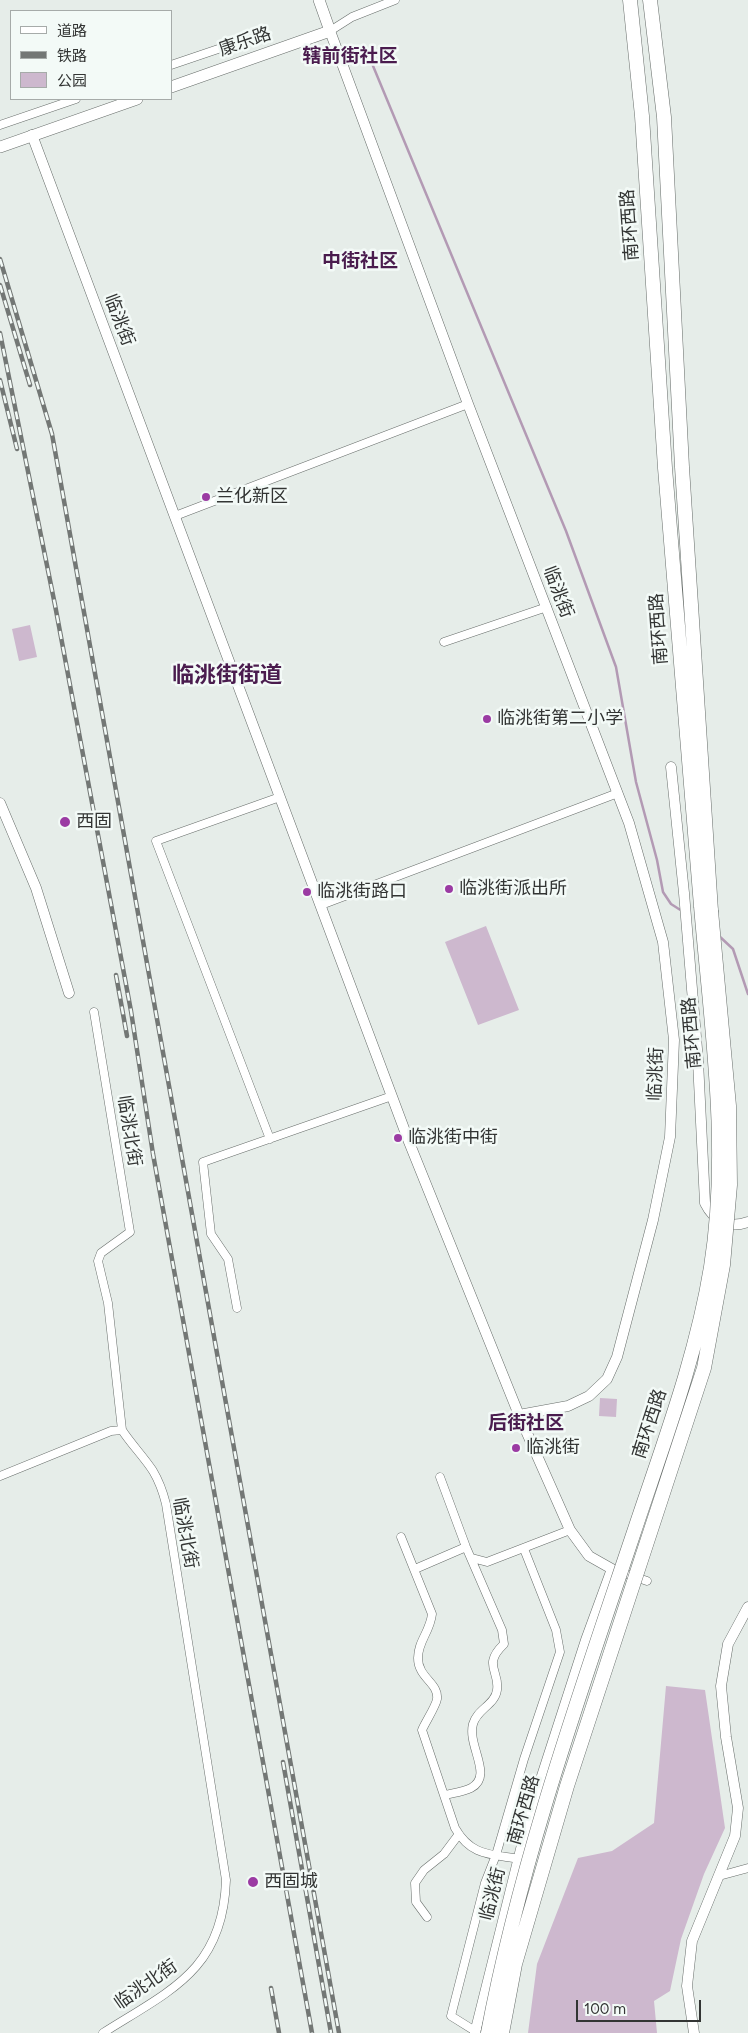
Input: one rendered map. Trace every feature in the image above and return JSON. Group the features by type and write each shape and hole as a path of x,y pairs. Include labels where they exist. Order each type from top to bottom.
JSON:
{"highway":[{"name":"南环西路","path":"502,2033 515,1964 567,1786 706,1358 723,1265 730,1185 729,1106 706,908 666,478 642,116 630,0"},
{"name":"南环西路","path":"479,2032 502,1961 551,1782 690,1363 711,1266 719,1185 717,1105 664,117 650,0"}],"main road":[{"path":"318,0 330,31"},
{"name":"康乐路","path":"172,87 330,31"},
{"path":"0,147 133,100"}],"street":[{"path":"330,31 352,17 395,0"},
{"name":"临洮街","path":"330,31 468,404 618,792 629,823 663,942 674,1040 670,1136 653,1220 620,1348 607,1379 590,1396 568,1406 519,1415"},
{"path":"172,65 230,44"},
{"path":"0,125 73,100"},
{"name":"临洮街","path":"32,135 392,1096 519,1415 570,1530 589,1556 612,1569 586,1640 530,1813 479,2032"},
{"path":"174,516 468,404"},
{"path":"444,642 546,606"},
{"path":"671,767 689,947 706,1203 710,1212 717,1220 736,1226 748,1222"},
{"path":"320,905 618,792"},
{"path":"270,1139 156,841 280,797"},
{"path":"0,803 36,888 69,993"},
{"name":"临洮北街","path":"94,1012 130,1232 101,1253 98,1261 108,1303 122,1430 133,1447 152,1469 160,1484 166,1504 226,1880 223,1914 212,1946 202,1960 181,1982 103,2033"},
{"path":"237,1308 228,1259 211,1234 203,1162 392,1096"},
{"path":"0,1476 111,1431 122,1430"},
{"path":"440,1477 466,1547 502,1630 504,1644 495,1656 493,1664 493,1671 498,1684 496,1696 479,1711 473,1721 471,1732 472,1743 481,1766 480,1779 470,1788 445,1795"},
{"path":"472,1558 488,1562 570,1530"},
{"path":"401,1537 432,1614 431,1624 418,1652 418,1662 421,1672 435,1688 437,1694 435,1706 427,1717 422,1730 458,1834 470,1847 480,1852 518,1859"},
{"path":"415,1569 466,1547"},
{"path":"479,2032 451,2016 485,1883 496,1855 524,1758 560,1652 556,1630 524,1548"},
{"path":"612,1569 647,1581"},
{"path":"694,2033 687,1986 692,1942 735,1836 738,1808 726,1737 721,1686 728,1644 748,1607"},
{"path":"427,1916 416,1902 414,1883 424,1870 444,1854 458,1834"},
{"path":"719,1876 748,1868"}],"green space":[{"path":"30,625 37,657 19,661 12,629"},
{"path":"486,926 519,1010 478,1025 445,942"},
{"path":"600,1398 617,1399 616,1417 599,1416"},
{"path":"666,1686 705,1690 725,1828 704,1874 681,1939 670,1991 654,2001 657,2033 528,2033 537,1964 578,1858 612,1851 654,1823"}],"waterway":[{"path":"366,49 566,531 616,667 636,782 657,860 663,892 671,904 682,911"},
{"path":"718,935 733,949 748,994"}],"railway":[{"path":"0,259 52,434 339,2033"},
{"path":"0,285 30,385"},
{"path":"0,333 55,605 131,1011 153,1154 312,2033"},
{"path":"0,380 17,449"},
{"path":"116,975 127,1036"},
{"path":"283,1762 331,2033"},
{"path":"271,1988 279,2033"}],"place":[{"name":"兰化新区","path":"206,497"},
{"name":"临洮街第二小学","path":"487,719"},
{"name":"西固","path":"65,822"},
{"name":"临洮街派出所","path":"449,889"},
{"name":"临洮街路口","path":"307,892"},
{"name":"临洮街中街","path":"398,1138"},
{"name":"临洮街","path":"516,1448"},
{"name":"西固城","path":"253,1882"}],"district":[{"name":"辖前街社区","path":"350,56"},
{"name":"中街社区","path":"360,261"},
{"name":"临洮街街道","path":"227,676"},
{"name":"后街社区","path":"526,1423"}]}
